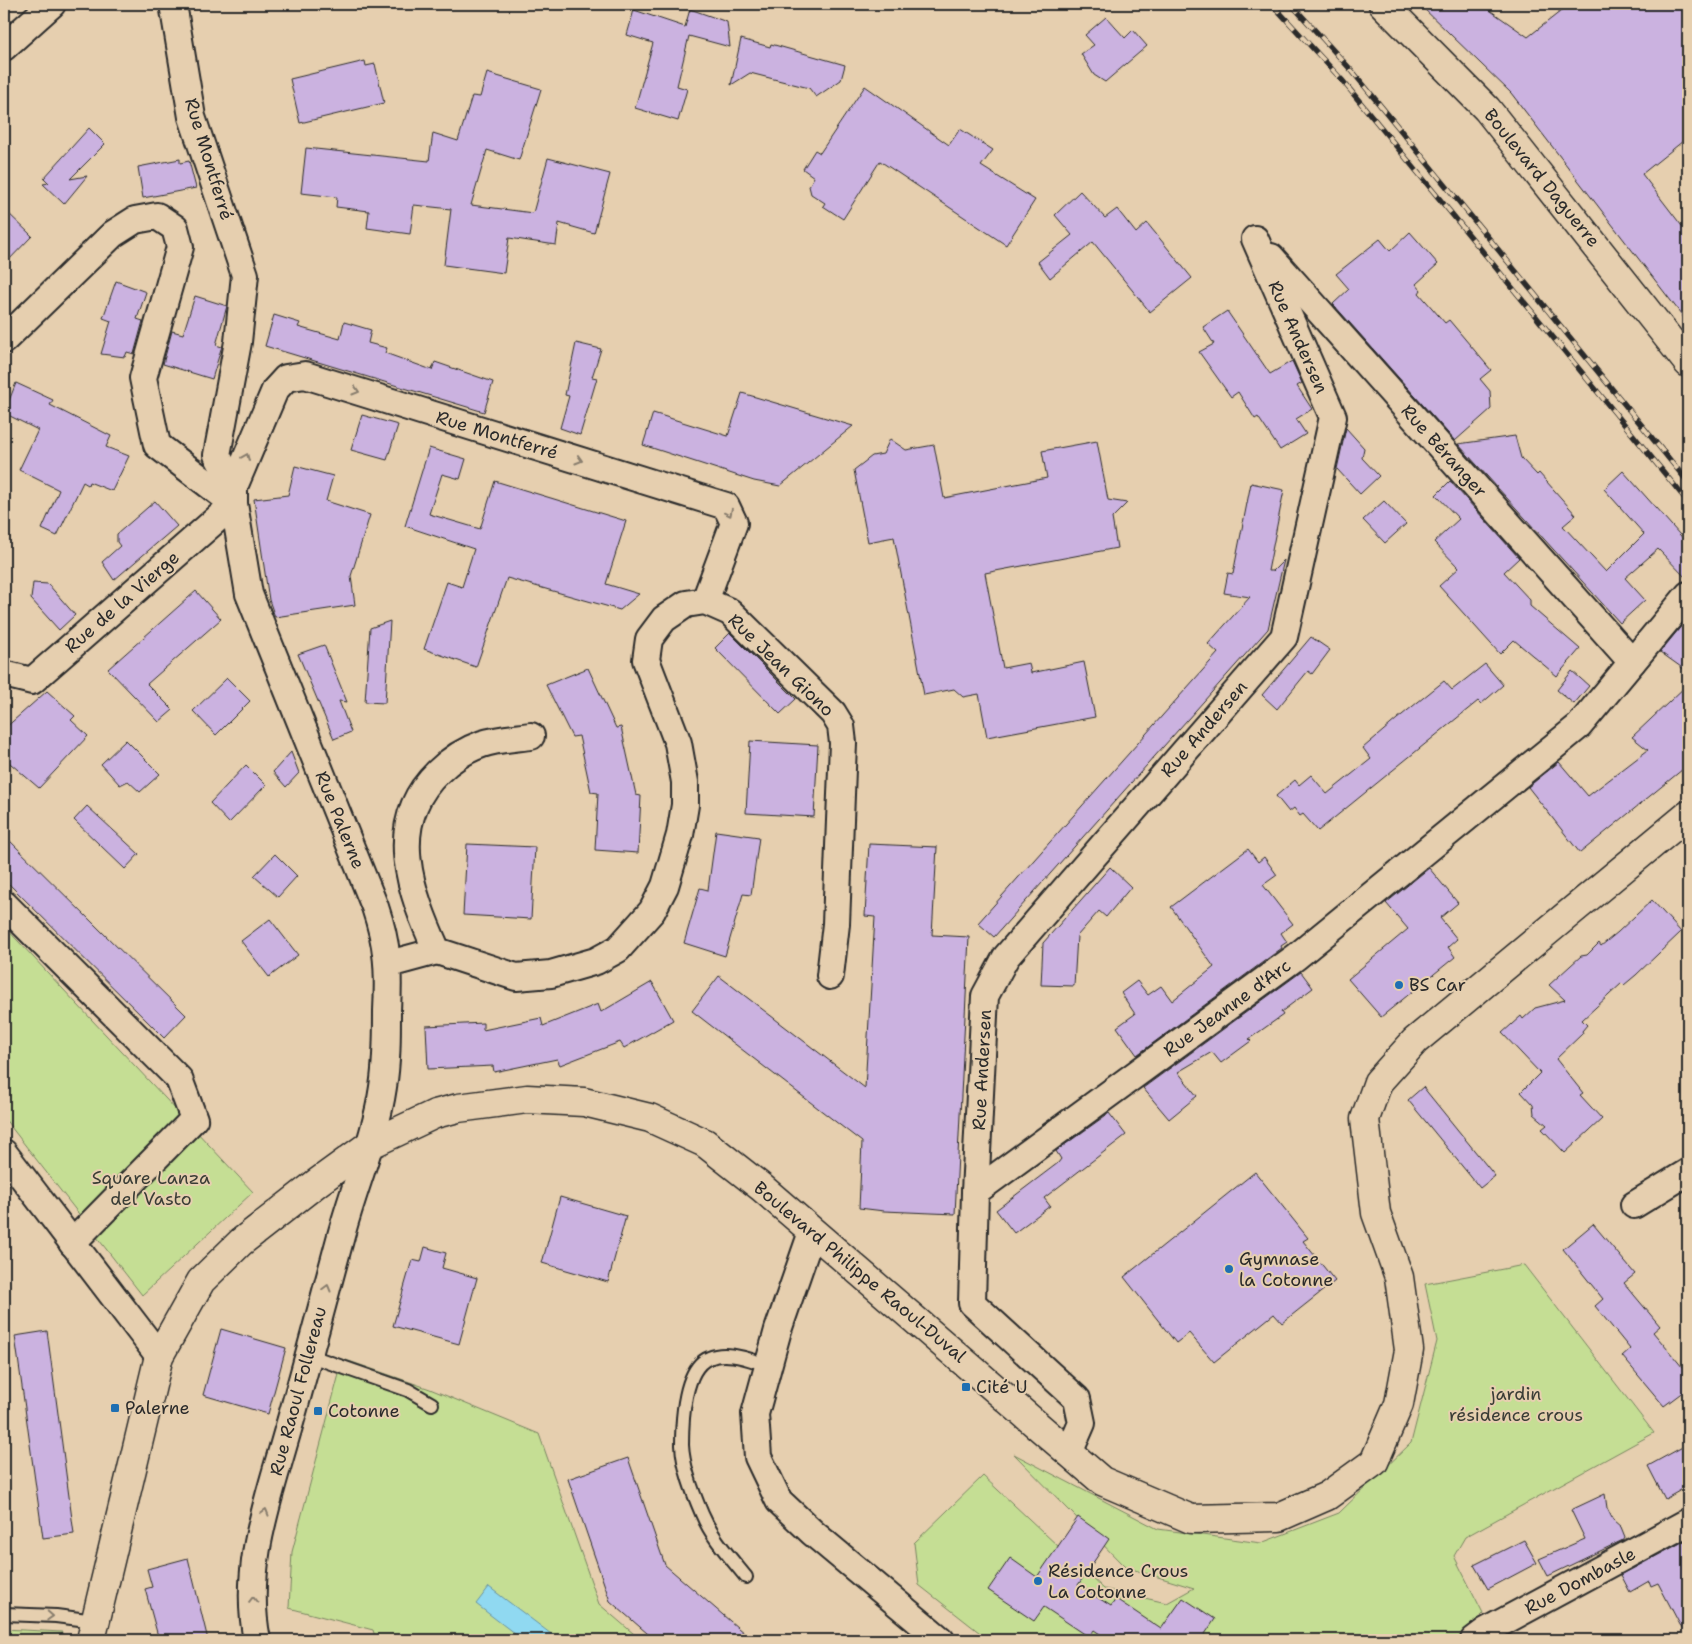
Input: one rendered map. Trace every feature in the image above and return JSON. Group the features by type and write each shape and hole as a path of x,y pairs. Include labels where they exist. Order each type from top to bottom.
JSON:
{"street":[{"path":"4,47 52,4"},
{"name":"Rue Montferré","path":"173,4 192,117 245,275 238,342 217,455 234,495"},
{"name":"Boulevard Daguerre","path":"1383,4 1487,109 1688,363"},
{"path":"4,340 113,234 135,220 157,216 175,228 180,246 143,378 157,445 234,495"},
{"name":"Rue Béranger","path":"1255,239 1632,662"},
{"name":"Rue Andersen","path":"976,1192 985,996 1006,957 1284,637 1333,417 1255,239"},
{"name":"Rue Montferré","path":"234,495 274,390 286,378 305,375 726,506 734,524 705,601"},
{"name":"Rue de la Vierge","path":"4,674 32,682 234,495"},
{"name":"Rue Palerne","path":"234,495 249,594 375,907 382,929 389,964 386,1064 383,1089 369,1145"},
{"name":"Rue Jeanne d'Arc","path":"976,1192 1296,957 1579,726 1688,595"},
{"path":"389,964 437,952 516,977 551,974 596,961 618,949 652,911 665,886 680,835 685,805 685,782 678,743 646,660 649,639 664,619 686,604 705,601"},
{"name":"Rue Jean Giono","path":"705,601 730,612 833,712 841,726 843,743 836,924 830,976"},
{"path":"437,952 419,911 410,878 406,845 410,812 426,784 453,758 483,744 531,736"},
{"name":"Boulevard Philippe Raoul-Duval","path":"93,1630 159,1356 201,1281 241,1242 369,1145 435,1114 458,1108 527,1099 584,1102 650,1118 705,1143 762,1187 1102,1482 1190,1518 1279,1517 1327,1496 1374,1462 1399,1404 1409,1350 1399,1277 1376,1213 1366,1119 1378,1082 1415,1041 1688,815"},
{"path":"4,904 179,1079 194,1119 72,1242"},
{"name":"Rue Raoul Follereau","path":"257,1640 254,1624 254,1560 346,1217 369,1145"},
{"path":"4,1154 159,1356"},
{"path":"1634,1205 1688,1172"},
{"path":"976,1192 972,1303 1077,1399 1082,1423 1069,1453"},
{"path":"812,1232 768,1365 755,1414 758,1457 779,1501 813,1533 941,1640"},
{"name":"Rue Dombasle","path":"1474,1640 1486,1631 1688,1522"}],"lane":[{"path":"746,1577 716,1540 702,1515 688,1476 682,1445 688,1383 696,1366 709,1358 727,1354 768,1365"},
{"path":"308,1355 408,1390 432,1404"},
{"path":"4,1614 93,1630"}],"green space":[{"name":"Square Lanza del Vasto","path":"4,926 253,1192 142,1295 4,1118"},
{"name":"jardin résidence crous","path":"1524,1265 1654,1433 1465,1537 1454,1556 1483,1613 1456,1640 989,1640 919,1585 914,1543 983,1476 1104,1589 1167,1603 1194,1588 1125,1567 1014,1454 1158,1529 1261,1543 1339,1513 1411,1443 1437,1341 1425,1284"},
{"path":"343,1359 430,1389 539,1434 599,1604 641,1640 376,1640 373,1630 289,1608 292,1552"},
{"path":"4,1629 62,1632 62,1640 4,1640"}],"water":[{"path":"489,1587 559,1640 523,1640 476,1604"}],"building":[{"path":"1419,4 1481,4 1528,37 1570,4 1688,4 1688,137 1642,174 1688,234 1688,323 1511,93"},
{"path":"690,9 727,22 730,47 689,36 677,86 687,89 678,121 635,108 653,43 627,35 634,10 685,27"},
{"path":"1106,17 1125,38 1133,30 1147,46 1105,82 1094,75 1081,54 1094,45 1085,35"},
{"path":"741,39 770,47 771,44 845,65 841,80 816,97 809,88 750,73 731,85"},
{"path":"365,61 366,66 375,64 384,103 300,123 290,79"},
{"path":"487,73 541,89 519,160 487,150 471,205 533,213 548,158 610,174 594,233 559,223 556,245 509,238 504,273 444,265 451,209 414,205 410,234 367,228 369,211 336,207 337,197 301,193 306,148 429,161 433,133 458,141 472,96 480,97"},
{"path":"865,86 949,145 960,129 993,150 981,166 1035,200 1006,245 880,161 843,219 823,206 825,203 811,194 809,186 814,177 803,169 815,150 820,153"},
{"path":"89,128 105,144 70,179 87,176 64,204 43,184 49,183 44,178"},
{"path":"180,159 180,163 189,161 196,188 143,198 138,167"},
{"path":"1080,191 1105,218 1117,209 1136,233 1147,223 1192,278 1150,312 1093,242 1050,278 1038,262 1072,235 1055,215"},
{"path":"4,209 32,236 4,265"},
{"path":"1410,232 1438,264 1416,284 1421,290 1419,293 1445,323 1449,320 1491,370 1480,379 1490,391 1491,409 1455,441 1333,304 1349,289 1336,274 1380,239 1390,251"},
{"path":"116,281 146,292 137,319 143,321 134,354 127,352 125,357 101,354 111,321 103,318"},
{"path":"195,296 227,306 216,345 222,347 212,379 163,364 172,331 183,334"},
{"path":"1227,311 1270,374 1292,361 1302,383 1297,386 1312,409 1296,419 1306,434 1280,450 1258,417 1255,419 1238,392 1231,397 1199,352 1214,344 1203,327"},
{"path":"274,315 300,323 298,327 340,339 344,322 371,330 368,343 387,348 385,353 432,370 435,362 493,382 484,412 265,346"},
{"path":"576,343 601,349 592,377 597,378 580,435 560,428 569,396 565,395"},
{"path":"16,383 53,400 50,405 111,436 106,447 129,456 112,491 89,482 88,485 83,482 57,536 42,529 59,490 19,470 38,430 4,413"},
{"path":"742,393 853,426 780,486 754,481 643,445 653,413 728,436"},
{"path":"362,415 398,425 387,460 351,450"},
{"path":"1346,428 1364,448 1362,458 1379,476 1360,494 1337,469"},
{"path":"1515,436 1521,458 1537,475 1539,473 1576,515 1563,526 1606,572 1644,534 1604,489 1623,471 1688,544 1688,580 1658,549 1625,578 1645,600 1620,623 1458,444"},
{"path":"890,439 906,450 934,445 944,498 1047,478 1042,451 1097,441 1108,500 1127,503 1112,518 1117,548 985,573 1003,668 1029,663 1031,673 1084,662 1095,717 987,737 979,694 963,697 954,689 924,695 894,537 868,542 854,470 872,456 883,454"},
{"path":"429,448 466,459 460,479 442,474 429,514 480,529 495,481 626,521 606,584 639,594 620,610 507,578 476,667 424,649 447,582 462,587 474,549 405,526"},
{"path":"295,466 333,476 326,501 370,515 351,576 355,605 275,617 269,600 254,499 288,495"},
{"path":"1450,481 1519,558 1504,572 1530,600 1530,606 1580,649 1557,676 1514,640 1500,654 1439,586 1459,568 1434,542 1459,519 1436,495"},
{"path":"1251,483 1284,490 1268,571 1273,571 1284,560 1268,629 994,937 978,923 1218,653 1208,644 1250,597 1224,593 1228,573 1233,574"},
{"path":"155,501 177,526 114,580 102,562 120,546 117,542 117,534"},
{"path":"1384,501 1406,524 1385,543 1363,520"},
{"path":"33,583 48,584 75,615 59,630 31,599"},
{"path":"196,591 221,619 147,684 173,710 159,722 108,669"},
{"path":"1688,618 1688,672 1660,652"},
{"path":"390,621 385,703 365,702 370,628"},
{"path":"730,633 796,699 780,714 715,648"},
{"path":"1311,637 1330,650 1312,674 1308,671 1277,709 1262,695"},
{"path":"324,645 347,702 339,701 351,732 334,739 298,654"},
{"path":"1485,664 1503,685 1481,704 1478,701 1318,831 1303,814 1300,816 1294,808 1289,812 1276,796 1295,780 1299,785 1311,775 1327,794 1371,759 1363,748 1397,719 1444,681 1452,690"},
{"path":"588,668 616,728 621,727 636,795 641,796 638,853 595,850 598,793 591,792 579,736 572,737 546,685"},
{"path":"1572,671 1589,686 1574,704 1557,690"},
{"path":"227,678 250,701 216,735 193,711"},
{"path":"1688,684 1688,765 1580,853 1528,787 1559,762 1588,796 1648,750 1632,737"},
{"path":"47,691 75,716 71,720 88,736 39,788 4,758 4,729"},
{"path":"126,740 160,774 140,792 128,781 120,785 101,764"},
{"path":"750,741 818,745 814,817 746,813"},
{"path":"291,752 299,773 286,787 273,772"},
{"path":"246,765 266,785 229,823 210,803"},
{"path":"87,806 139,854 125,869 74,820"},
{"path":"716,831 759,837 751,895 743,894 725,956 684,943 700,888 708,890"},
{"path":"4,835 186,1015 164,1038 4,879"},
{"path":"467,844 535,847 531,919 463,915"},
{"path":"869,844 937,847 932,935 969,937 955,1214 859,1208 862,1142 692,1011 719,976 865,1088 875,917 865,916"},
{"path":"1248,849 1258,862 1264,857 1277,875 1263,885 1293,924 1281,933 1287,942 1281,946 1282,948 1137,1055 1117,1027 1135,1014 1121,993 1137,981 1148,995 1161,986 1172,1001 1214,967 1171,907"},
{"path":"275,854 297,876 278,897 254,876"},
{"path":"1110,867 1131,887 1106,917 1099,911 1077,936 1074,986 1041,985 1043,943"},
{"path":"1429,868 1458,903 1440,918 1457,939 1448,947 1455,957 1381,1017 1348,979 1408,929 1386,903"},
{"path":"1652,900 1681,932 1636,975 1624,985 1622,983 1582,1020 1587,1025 1582,1031 1583,1033 1556,1059 1583,1093 1580,1095 1602,1119 1565,1153 1542,1129 1547,1125 1534,1114 1533,1105 1521,1092 1540,1073 1502,1033 1521,1016 1523,1019 1535,1008 1565,1000 1549,985 1581,956 1587,955 1599,943 1601,946 1618,932"},
{"path":"270,919 298,955 269,977 241,941"},
{"path":"1301,972 1313,988 1281,1012 1283,1015 1249,1039 1251,1041 1221,1063 1212,1052 1178,1072 1197,1096 1169,1119 1143,1088"},
{"path":"652,982 673,1020 624,1048 620,1042 560,1065 557,1059 494,1072 493,1066 428,1069 426,1026 483,1023 483,1030 541,1018 543,1026 598,1004 601,1012"},
{"path":"1423,1087 1495,1176 1480,1188 1408,1100"},
{"path":"1109,1113 1126,1135 1044,1198 1050,1206 1014,1233 996,1210 1058,1163 1061,1159 1056,1151"},
{"name":"Gymnase la Cotonne","path":"1255,1172 1308,1238 1303,1241 1335,1281 1282,1323 1274,1314 1214,1362 1189,1333 1176,1343 1124,1277"},
{"path":"560,1197 626,1216 608,1282 542,1263"},
{"path":"1593,1224 1635,1274 1624,1283 1660,1326 1653,1332 1688,1374 1688,1388 1664,1406 1622,1356 1630,1349 1595,1306 1603,1299 1563,1249"},
{"path":"425,1247 446,1253 442,1268 477,1278 459,1344 393,1326 412,1260 421,1262"},
{"path":"221,1329 286,1348 268,1414 203,1395"},
{"path":"47,1331 74,1534 43,1538 15,1336"},
{"path":"1688,1444 1688,1486 1665,1499 1648,1466"},
{"path":"628,1458 665,1565 752,1640 655,1640 610,1601 568,1479"},
{"path":"1605,1494 1607,1508 1613,1520 1621,1527 1625,1537 1623,1540 1548,1576 1539,1559 1585,1539 1571,1510"},
{"name":"Résidence Crous La Cotonne","path":"1078,1517 1109,1539 1078,1585 1111,1606 1116,1599 1161,1629 1183,1598 1215,1619 1201,1640 1109,1640 1094,1630 1089,1637 1044,1607 1034,1621 988,1590 1010,1558 1037,1577"},
{"path":"1688,1539 1688,1640 1658,1583 1651,1586 1649,1581 1630,1592 1621,1575"},
{"path":"1524,1540 1537,1563 1488,1589 1474,1565"},
{"path":"188,1558 208,1640 159,1640 145,1589 152,1587 147,1569"}],"railway":[{"path":"1272,4 1342,80 1688,502"},
{"path":"1291,4 1353,72 1688,482"}],"place":[{"name":"BS Car","path":"1399,985"},
{"name":"Gymnase la Cotonne","path":"1229,1269"},
{"name":"Cité U","path":"966,1387"},
{"name":"Palerne","path":"115,1408"},
{"name":"Cotonne","path":"318,1411"},
{"name":"Résidence Crous La Cotonne","path":"1038,1581"}]}
